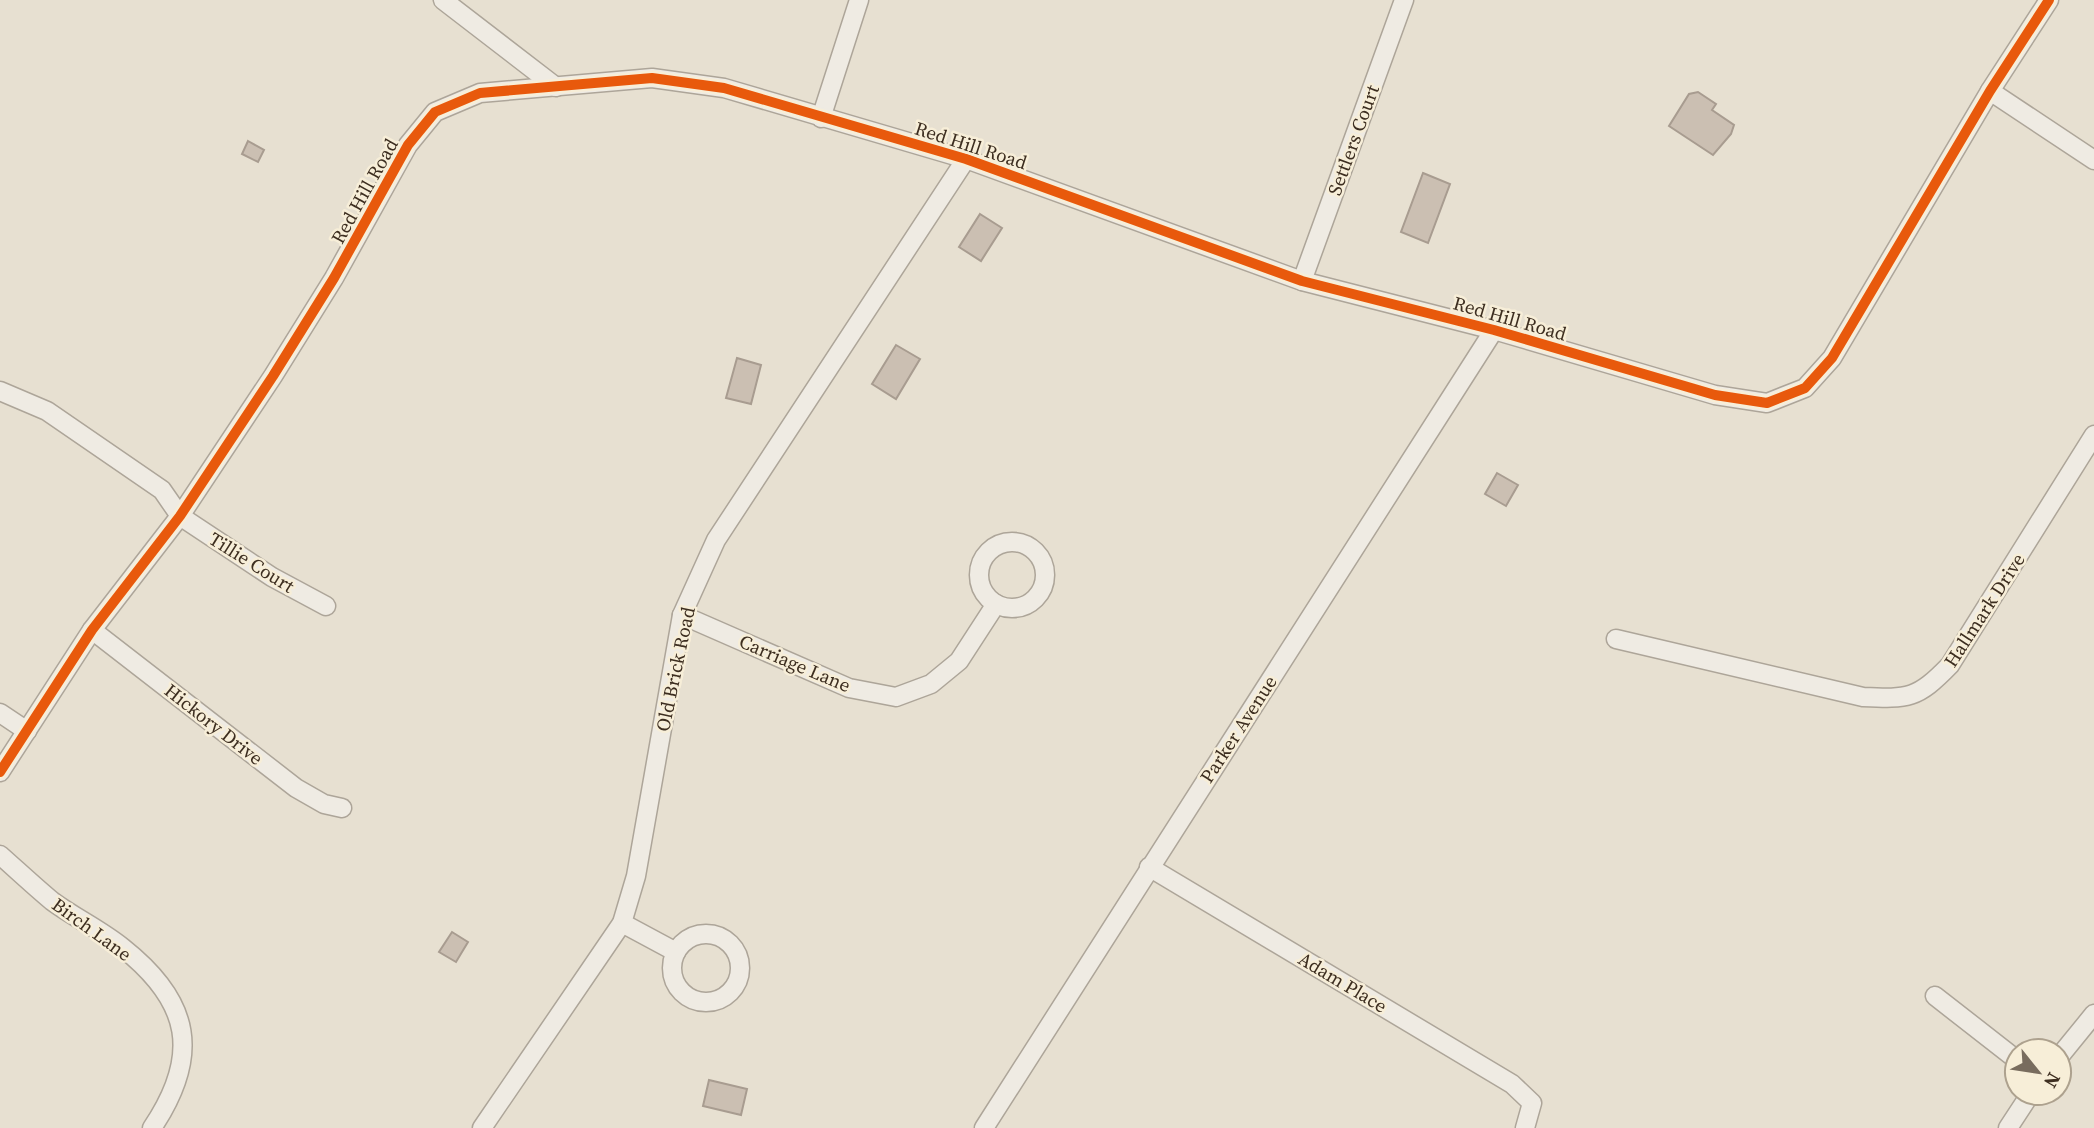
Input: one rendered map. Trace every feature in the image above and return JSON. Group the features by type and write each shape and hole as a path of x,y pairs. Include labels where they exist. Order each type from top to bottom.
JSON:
{"street":[{"path":"443,0 556,87"},
{"path":"821,118 859,0"},
{"name":"Settlers Court","path":"1302,281 1404,0"},
{"name":"Red Hill Road","path":"0,772 92,630 180,516 327,289 408,145 435,112 480,93 652,78 724,88 965,159 1302,281 1494,330 1715,395 1767,403 1805,388 1832,358 1990,91 2049,0"},
{"path":"1990,91 2094,160"},
{"name":"Old Brick Road","path":"482,1128 622,923 636,876 682,615 716,540 965,159"},
{"name":"Parker Avenue","path":"984,1128 1494,330"},
{"name":"Tillie Court","path":"0,391 47,411 162,490 180,516 272,577 326,606"},
{"name":"Hallmark Drive","path":"1616,639 1863,697 1904,698 1932,684 1950,665 2094,435"},
{"name":"Carriage Lane","path":"682,615 849,688 896,697 931,684 959,661 996,604"},
{"name":"Hickory Drive","path":"92,630 296,788 324,804 342,808"},
{"path":"0,713 27,731"},
{"name":"Birch Lane","path":"0,855 53,901 123,947 171,996 184,1046 178,1077 152,1128"},
{"name":"Adam Place","path":"1149,867 1512,1084 1532,1103 1525,1128"},
{"path":"622,923 676,952"},
{"path":"1935,996 2003,1049"},
{"path":"2073,1040 2094,1014"},
{"path":"2008,1128 2022,1107"}],"building":[{"path":"1698,92 1716,104 1712,110 1734,125 1731,134 1713,155 1669,126 1689,94"},
{"path":"248,141 264,150 258,162 242,154"},
{"path":"1423,173 1450,184 1428,243 1401,232"},
{"path":"980,214 1002,228 981,261 959,247"},
{"path":"896,345 920,359 896,399 872,384"},
{"path":"737,358 761,365 751,404 726,398"},
{"path":"1497,473 1518,485 1506,506 1485,494"},
{"path":"452,932 468,942 456,962 439,952"},
{"path":"709,1080 747,1089 741,1115 703,1106"}],"cycle path":[{"path":"0,772 92,630 180,516 273,376 334,278 408,145 435,112 480,93 652,78 724,88 966,159 1302,281 1494,330 1715,395 1767,403 1805,388 1832,358 1990,91 2049,0"}]}
